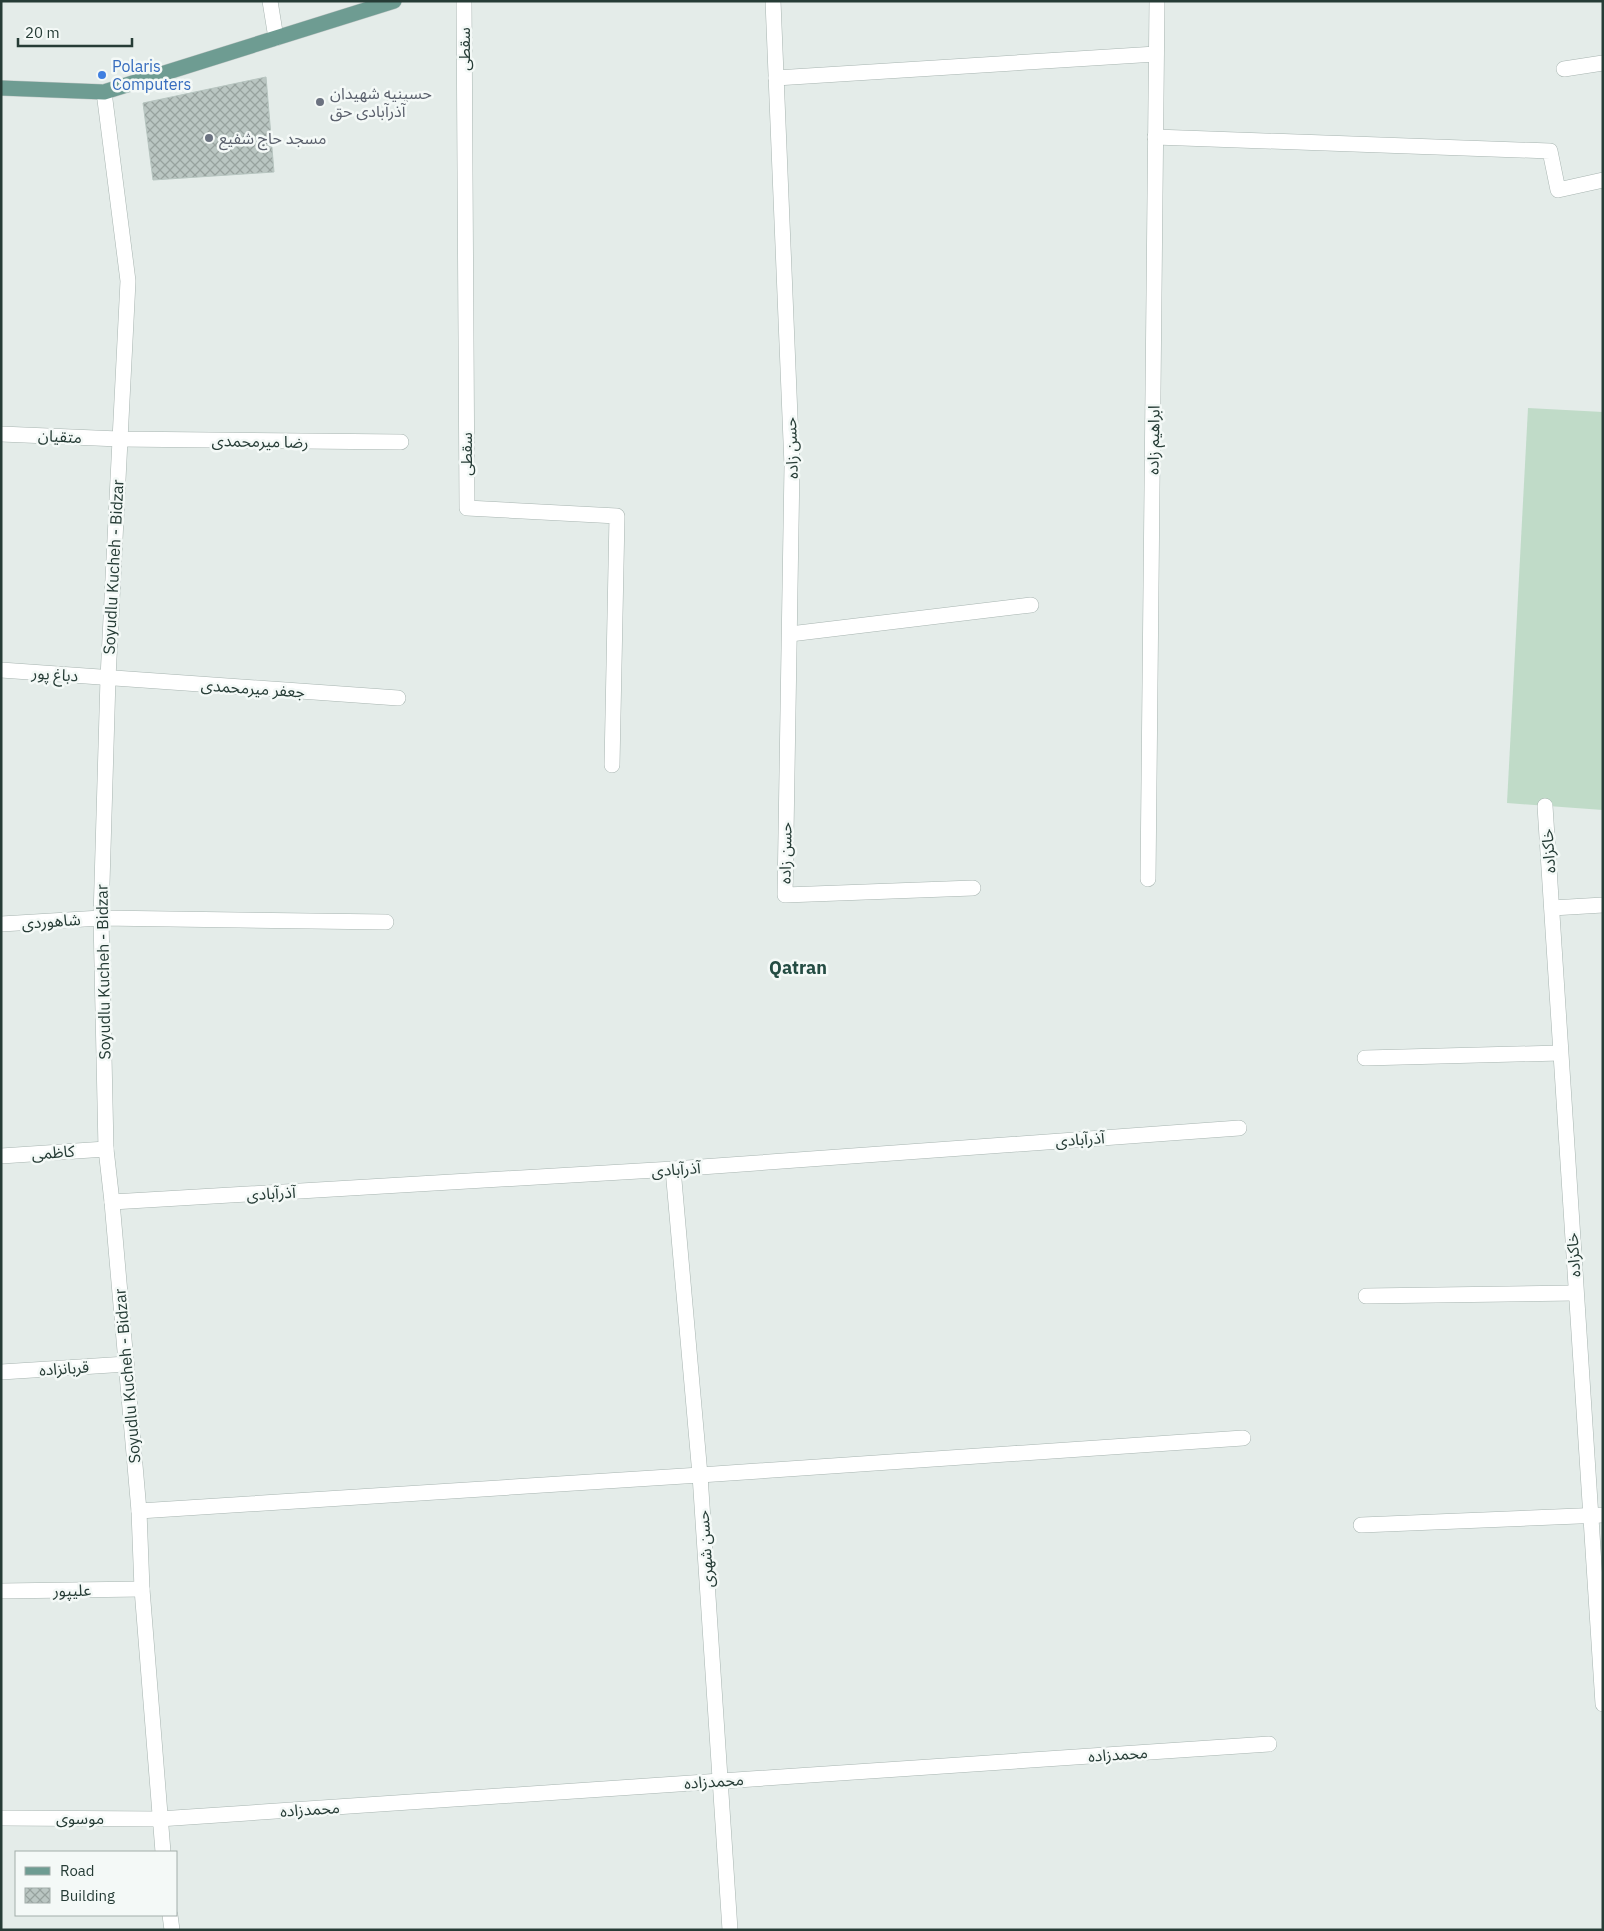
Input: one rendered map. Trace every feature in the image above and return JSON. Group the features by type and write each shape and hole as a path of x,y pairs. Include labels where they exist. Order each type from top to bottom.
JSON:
{"main road":[{"path":"1,88 104,92 394,1"}],"street":[{"path":"270,1 276,38"},
{"name":"سقطی","path":"464,1 466,508 617,516 612,765"},
{"name":"حسن زاده","path":"773,1 792,466 785,895 974,888"},
{"name":"ابراهیم زاده","path":"1148,880 1157,1"},
{"path":"776,78 1156,54"},
{"path":"1564,69 1603,63"},
{"name":"Soyudlu Kucheh - Bidzar","path":"104,92 128,281 108,678 101,918 106,1149 139,1511 142,1590 163,1851"},
{"path":"1155,137 1550,150 1558,190 1603,180"},
{"name":"متقیان","path":"1,434 119,439"},
{"name":"رضا میرمحمدی","path":"119,439 401,442"},
{"path":"790,634 1031,604"},
{"name":"دباغ پور","path":"1,670 108,678"},
{"name":"جعفر میرمحمدی","path":"108,678 398,698"},
{"name":"خاکزاده","path":"1545,806 1575,1293 1597,1515 1603,1704"},
{"path":"1552,908 1603,905"},
{"path":"101,918 386,922"},
{"name":"شاهوردی","path":"1,924 101,918"},
{"path":"1365,1058 1560,1054"},
{"name":"آذرآبادی","path":"112,1202 673,1169 1239,1128"},
{"name":"کاظمی","path":"1,1156 106,1149"},
{"name":"حسن شهری","path":"673,1169 700,1475 730,1930"},
{"path":"1366,1296 1575,1293"},
{"name":"قربانزاده","path":"1,1372 127,1364"},
{"path":"139,1511 1243,1438"},
{"path":"1361,1524 1597,1515"},
{"name":"علیپور","path":"1,1591 142,1590"},
{"name":"محمدزاده","path":"159,1819 1269,1744"},
{"name":"موسوی","path":"1,1818 159,1819"},
{"path":"170,1916 172,1930"}],"green space":[{"path":"1528,408 1603,412 1603,810 1507,803"}],"building":[{"name":"مسجد حاج شفیع","path":"266,77 274,172 153,180 143,103"}],"place":[{"name":"Polaris Computers","path":"102,75"},
{"name":"حسینیه شهیدان آذرآبادی حق","path":"320,102"},
{"name":"مسجد حاج شفیع","path":"209,138"}],"district":[{"name":"Qatran","path":"798,968"}]}
